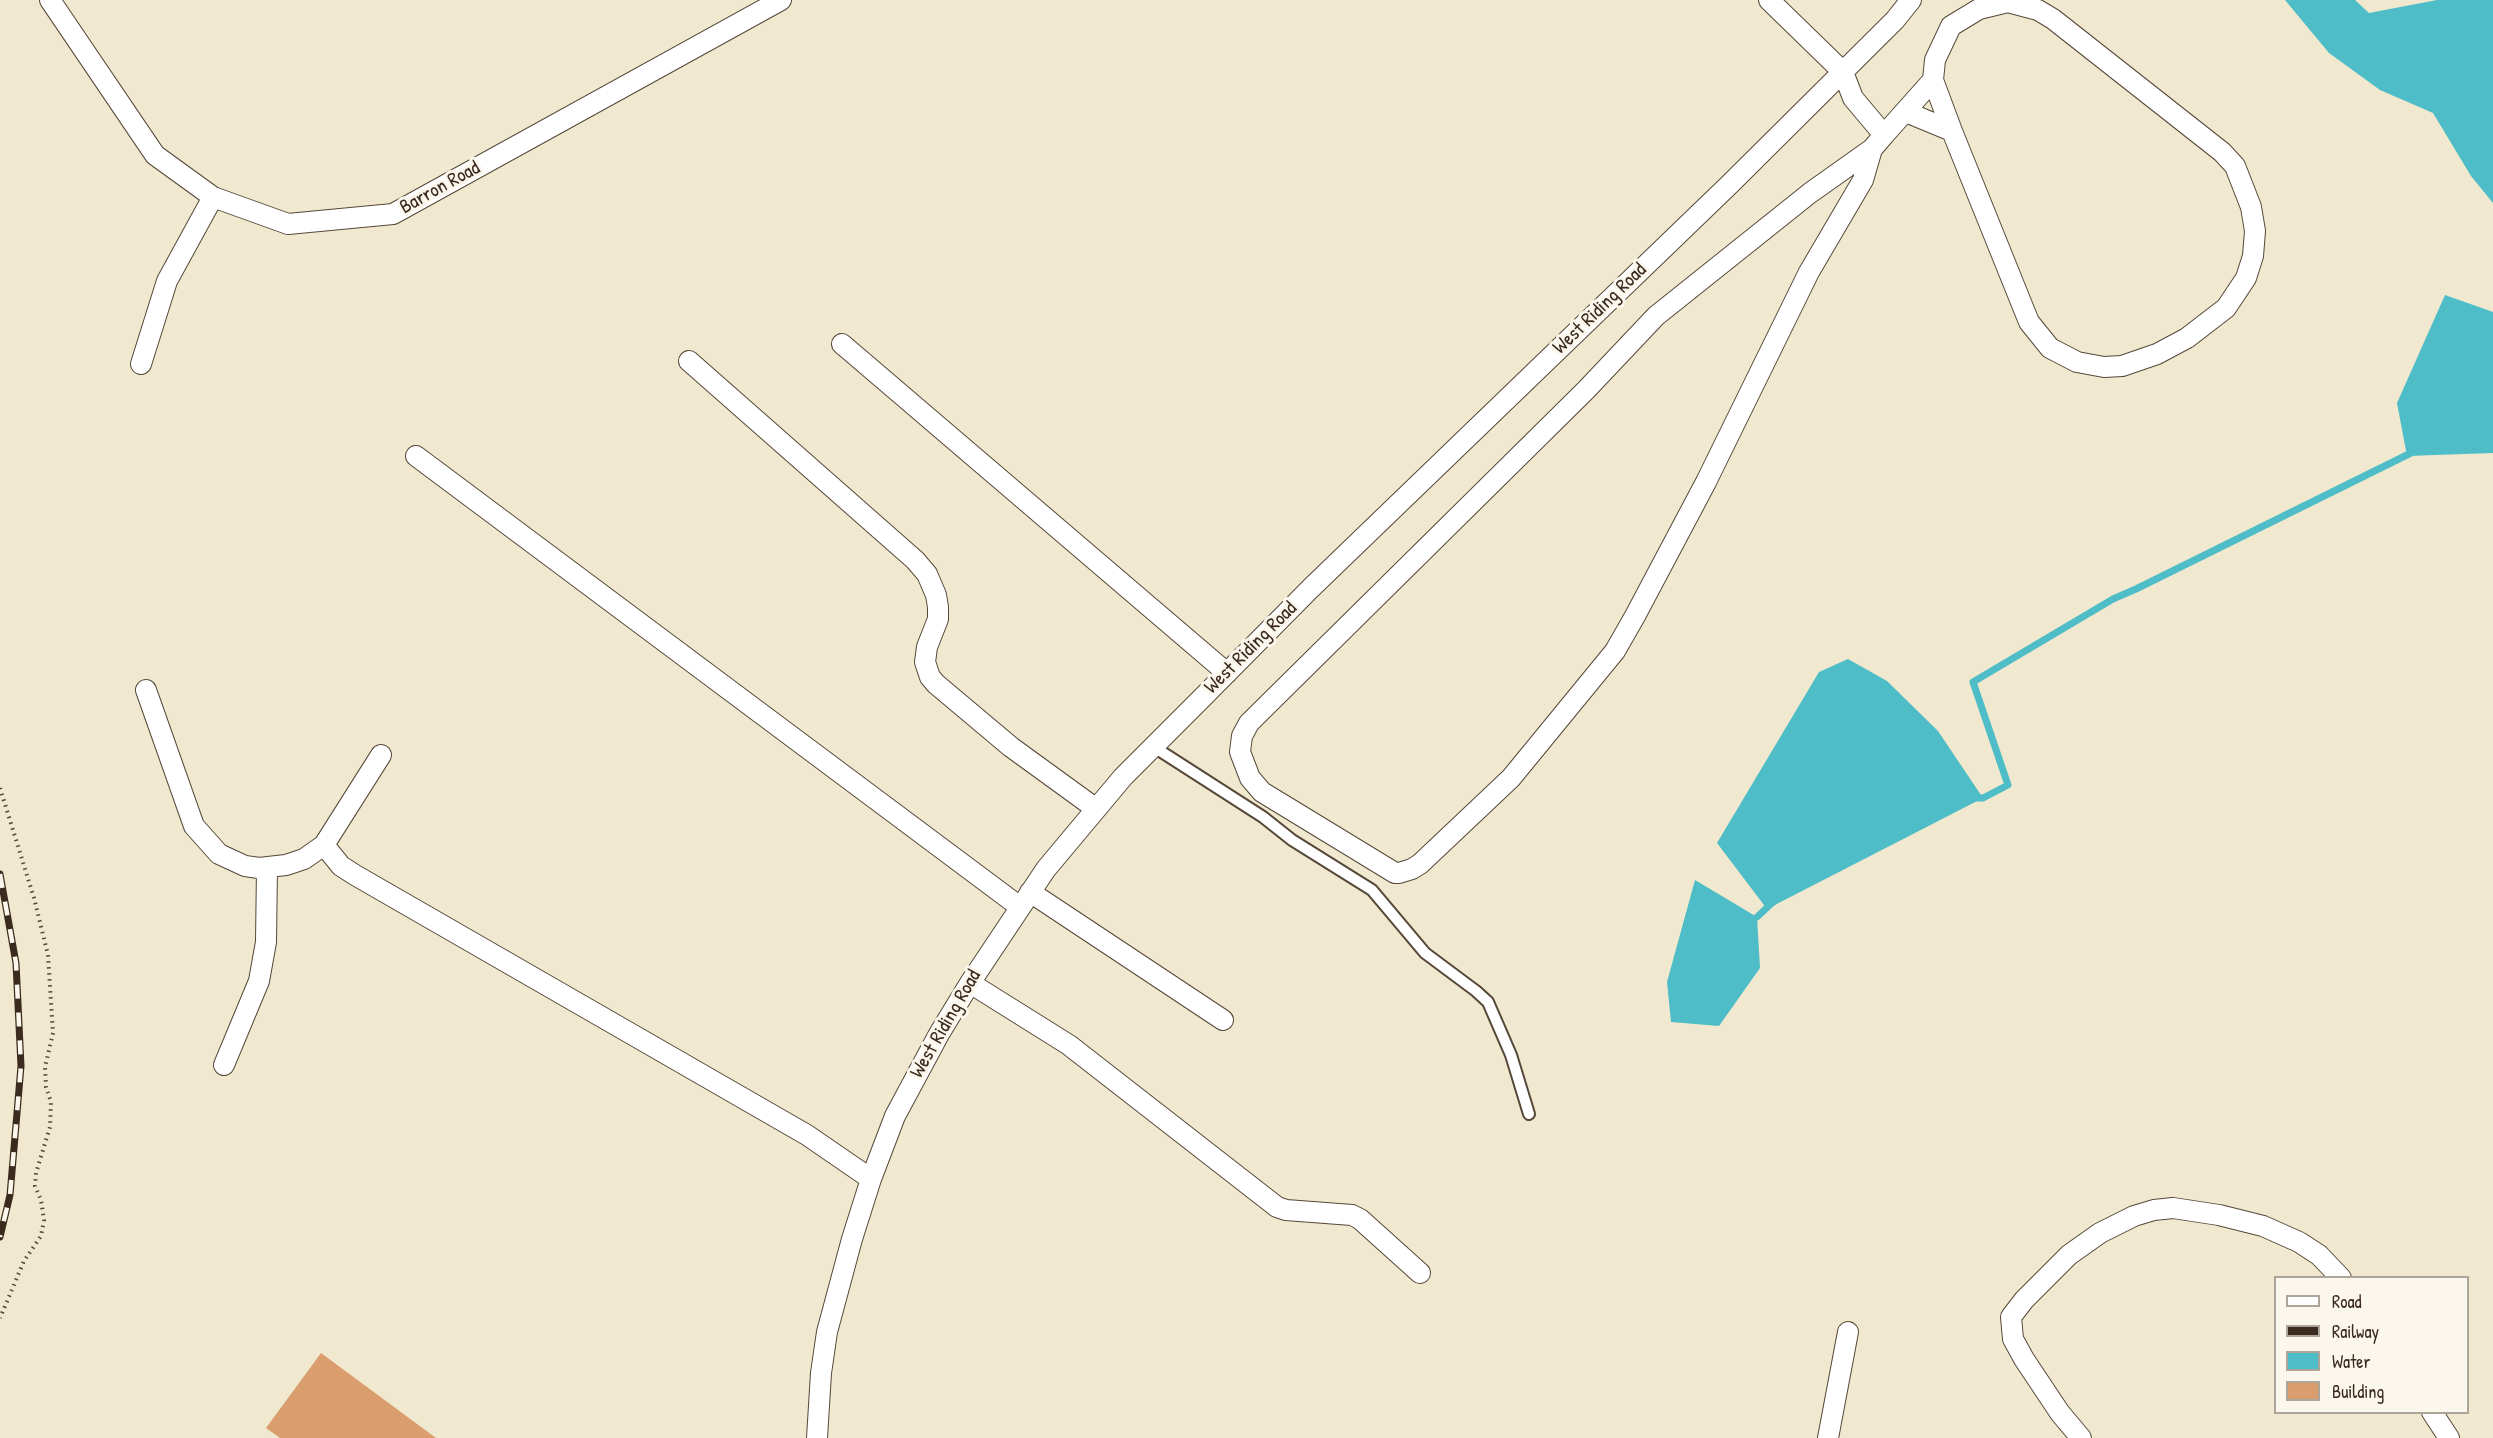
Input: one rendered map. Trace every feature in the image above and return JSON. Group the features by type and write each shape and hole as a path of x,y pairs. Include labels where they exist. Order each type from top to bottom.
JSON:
{"street":[{"name":"Barron Road","path":"51,0 155,155 213,197 288,224 393,214 781,0"},
{"path":"1770,0 1843,72 1853,98 1878,142"},
{"name":"West Riding Road","path":"817,1438 821,1373 827,1332 871,1179 895,1116 913,1080 970,983 1025,899 1095,808 1154,747 1311,588 1843,72 1895,20 1911,0"},
{"path":"2008,2 2038,10 2053,19 2222,152 2235,166 2251,207 2255,231 2253,255 2246,278 2226,308 2187,338 2157,354 2122,366 2104,367 2077,362 2059,353 2050,348 2029,322 1952,131 1933,80 1935,60 1951,26 1979,9 2008,2"},
{"path":"1878,142 1863,180 1809,272 1706,482 1615,651 1511,778 1420,864 1412,870 1399,873 1395,873 1262,792 1250,778 1240,752 1242,736 1249,723 1586,390 1656,316 1810,193 1878,142 1933,80"},
{"path":"1906,112 1952,131"},
{"path":"141,364 167,281 213,197"},
{"path":"842,344 1227,674"},
{"path":"689,361 915,560 927,574 936,595 938,619 927,647 925,662 936,684 1011,747 1095,808"},
{"path":"417,456 1025,899 1223,1020"},
{"path":"146,690 194,826 210,846 232,861 245,866 267,868 286,865 304,859 324,845 381,755"},
{"path":"324,845 341,866 355,875 807,1135 871,1179"},
{"path":"224,1065 259,981 266,942 267,868"},
{"path":"970,983 1069,1045 1277,1207 1286,1210 1352,1215 1360,1219 1420,1274"},
{"path":"2081,1438 2060,1413 2024,1359 2013,1339 2011,1317 2069,1255 2100,1233 2134,1216 2154,1210 2173,1208 2219,1215 2263,1226 2299,1242 2319,1255 2339,1276"},
{"path":"1828,1438 1848,1332"},
{"path":"2433,1414 2449,1438"}],"lane":[{"path":"1154,747 1263,817 1292,840 1372,890 1425,953 1488,1002 1511,1054 1528,1114"}],"path":[{"path":"0,788 31,887 48,954 53,1033 45,1067 46,1087 51,1102 50,1127 36,1173 35,1186 41,1200 44,1220 41,1236 24,1261 0,1318"}],"water":[{"path":"2285,0 2355,0 2369,13 2437,0 2493,0 2493,203 2471,176 2433,113 2380,90 2329,53"},
{"path":"2445,295 2493,312 2493,453 2407,456 2397,403"},
{"path":"1848,659 1887,681 1938,731 1983,798 1767,909 1717,843 1819,672"},
{"path":"1695,880 1757,917 1760,968 1719,1026 1671,1022 1667,982"}],"building":[{"path":"321,1353 436,1438 280,1438 266,1428"}],"waterway":[{"path":"1976,798 1983,798 2008,785 1973,682 2113,599 2415,451"},
{"path":"1757,917 1773,902"}],"railway":[{"path":"0,874 16,963 21,1066 10,1195 0,1237"}]}
